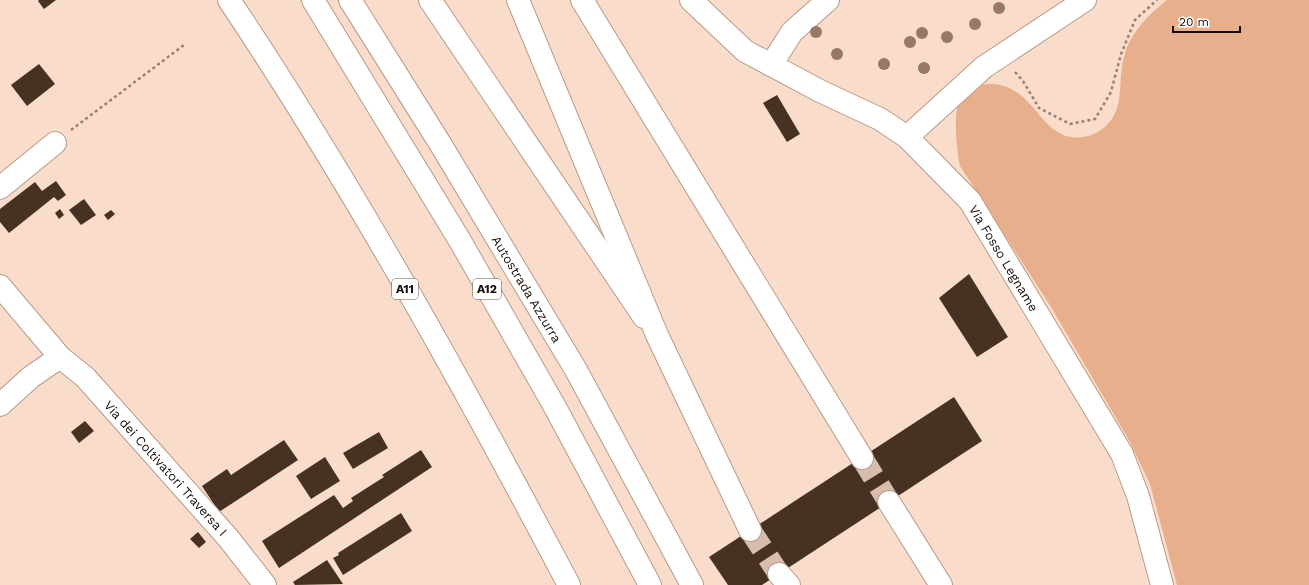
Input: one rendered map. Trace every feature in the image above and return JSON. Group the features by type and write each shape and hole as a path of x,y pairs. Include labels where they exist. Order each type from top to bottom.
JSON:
{"main road":[{"name":"A11","path":"229,0 271,64 367,222 511,474 569,585"},
{"name":"A12","path":"313,0 459,239 555,407 650,585"},
{"name":"Autostrada Azzurra","path":"350,0 442,146 576,370 692,585"},
{"path":"430,0 656,336"},
{"path":"518,0 656,336 750,530"},
{"path":"582,0 862,458"},
{"name":"Via Fosso Legname","path":"691,0 745,51 771,66 880,119 907,137 970,201 1122,454 1138,496 1162,585"},
{"path":"771,66 792,32 828,0"},
{"path":"907,137 984,67 1085,0"},
{"path":"0,188 55,142"},
{"name":"Via dei Coltivatori Traversa I","path":"0,286 60,357 85,377 229,539 265,585"},
{"path":"0,405 31,377 60,357"},
{"path":"576,370 708,585"},
{"path":"889,502 941,585"}],"path":[{"path":"1001,56 1023,81 1039,108 1070,124 1095,119 1111,92 1121,54 1135,20 1157,0"},
{"path":"55,142 184,45"}],"shaded area":[{"path":"1167,0 1309,0 1309,585 1177,585 1150,484 1130,442 1051,307 960,166 956,134 957,108 959,102 965,96 975,88 982,85 994,84 1006,87 1016,92 1025,98 1046,122 1063,135 1084,137 1096,133 1106,126 1113,118 1117,109 1122,68 1127,48 1135,32 1153,12"}],"building":[{"path":"56,0 44,9 38,1"},
{"path":"39,64 55,84 27,106 11,85"},
{"path":"777,95 800,134 787,142 763,103"},
{"path":"56,181 66,195 58,201 54,197 9,233 0,222 0,209 35,182 42,191"},
{"path":"84,199 96,215 81,225 69,210"},
{"path":"60,209 64,215 59,219 55,213"},
{"path":"111,210 115,214 108,220 104,215"},
{"path":"969,274 1008,337 977,357 939,298"},
{"path":"954,397 982,441 762,585 728,585 709,557"},
{"path":"85,421 94,431 79,443 71,432"},
{"path":"379,432 388,448 353,469 343,453"},
{"path":"284,440 298,460 219,512 202,486 227,469 231,475"},
{"path":"421,450 432,467 279,568 262,541 334,495 343,508 353,501 351,498 384,477 382,475"},
{"path":"325,457 340,481 311,499 296,476"},
{"path":"401,513 412,531 343,575 333,558 339,555 338,553"},
{"path":"198,532 206,542 199,548 190,539"},
{"path":"327,560 343,584 295,585 293,582"}],"tunnel":[{"path":"862,458 889,502"},
{"path":"750,530 779,574"}]}
